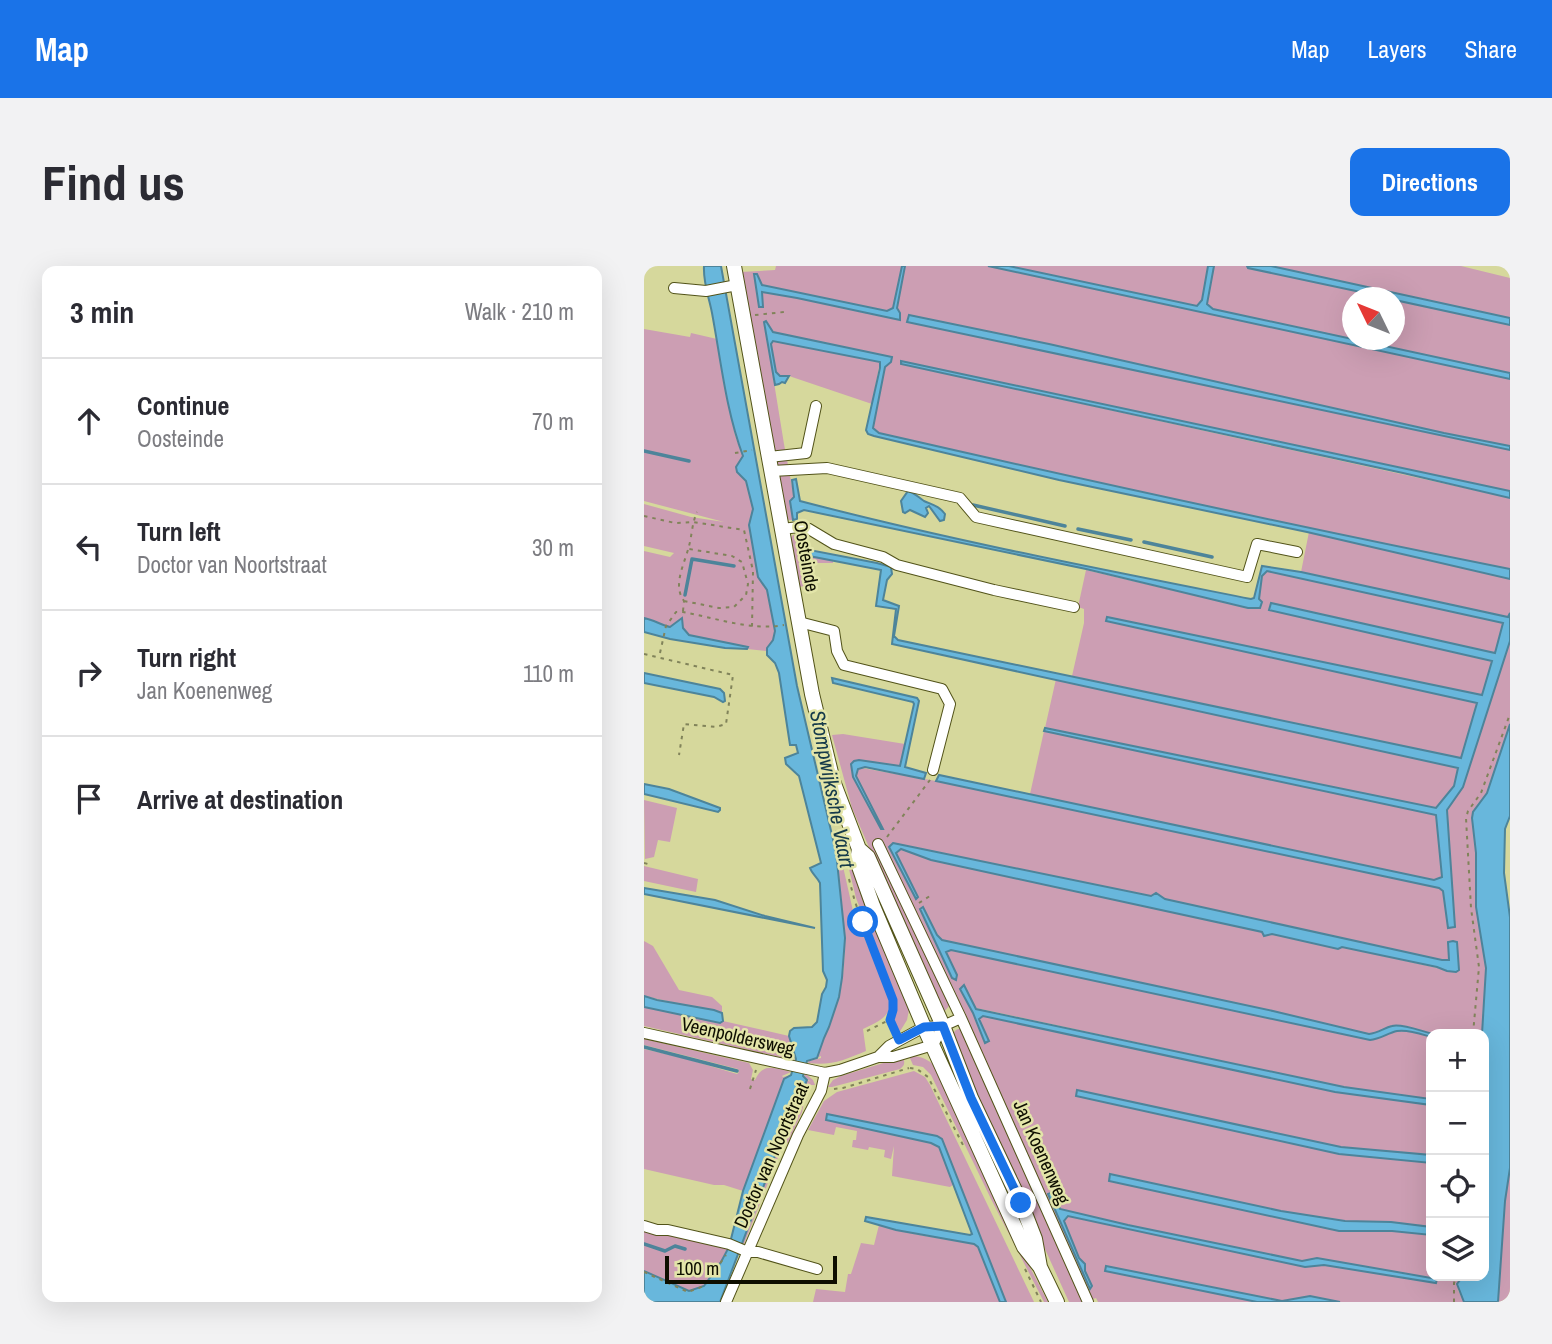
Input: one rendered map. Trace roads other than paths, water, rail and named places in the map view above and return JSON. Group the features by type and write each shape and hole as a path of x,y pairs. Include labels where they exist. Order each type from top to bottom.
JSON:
{"main road":[{"name":"Oosteinde","path":"734,266 732,286 743,317 766,459 782,529 794,624 823,744 837,792 859,849 868,857 943,1026"},
{"name":"Oosteinde","path":"859,849 857,861 873,906 933,1045"},
{"name":"Jan Koenenweg","path":"943,1026 971,1098 1021,1203 1035,1239 1040,1267"},
{"name":"Jan Koenenweg","path":"933,1045 1024,1247 1040,1267 1057,1302"}],"street":[{"path":"674,288 706,291 732,286"},
{"path":"766,459 806,453 816,406"},
{"path":"766,459 827,468 960,498 976,517 1247,578 1257,544 1297,552"},
{"path":"782,529 809,529 834,544 883,557 897,565 1074,607"},
{"path":"794,624 834,631 837,651 844,665 942,689 950,704 933,770"},
{"path":"878,844 961,1018"},
{"name":"Doctor van Noortstraat","path":"878,1057 888,1046 924,1027 943,1026 961,1018"},
{"name":"Jan Koenenweg","path":"961,1018 1088,1302"},
{"path":"933,1045 943,1026"},
{"name":"Veenpoldersweg","path":"644,1033 825,1073"},
{"name":"Doctor van Noortstraat","path":"726,1302 744,1250 821,1091 825,1073 878,1057 893,1057 933,1045"},
{"path":"644,1226 668,1230 728,1248 758,1252 817,1269"}],"water":[{"path":"704,266 721,266 797,686 836,852 845,938 839,997 829,1027 817,1058 807,1061 803,1076 807,1080 781,1140 720,1302 644,1302 644,1271 689,1291 704,1286 721,1262 729,1247 743,1191 784,1079 791,1075 796,1059 790,1031 794,1028 812,1027 817,1022 827,980 823,971 820,883 810,868 821,863 799,776 786,764 785,758 798,753 796,745 790,745 779,673 775,663 767,655 767,648 775,631 767,590 758,577 749,525 753,509 746,481 736,467 743,456 728,404"},
{"path":"902,266 905,266 897,308 900,320 762,292 763,307 759,307 754,274 757,274 762,285 887,311 893,308"},
{"path":"988,266 1009,266 1197,306 1202,300 1208,266 1214,266 1207,304 1213,309 1342,337 1342,343"},
{"path":"1247,266 1271,266 1368,287 1342,288"},
{"path":"1405,295 1510,318 1510,325 1405,302"},
{"path":"909,315 1510,446 1510,450 907,322"},
{"path":"766,321 773,332 892,357 885,367 873,428 879,433 1510,569 1510,579 1307,532 1059,480 868,434 866,430 880,362 773,341 771,344 776,372 780,376 789,376 785,383 775,385 764,322"},
{"path":"1376,350 1403,350 1510,373 1510,379"},
{"path":"901,361 1510,491 1510,498 901,364"},
{"path":"796,479 800,501 968,541 1251,599 1254,598 1262,566 1508,617 1510,613 1510,641 1463,787 1447,810 1455,927 1448,928 1443,891 1439,888 936,781 939,775 1434,880 1442,877 1436,815 1044,731 1045,728 1436,808 1454,786 1458,768 892,644 896,609 876,606 881,570 804,555 799,550 796,535 800,534 804,549 891,567 892,574 887,580 883,600 899,606 894,636 898,640 1461,758 1477,703 1106,621 1107,617 1482,695 1492,661 1269,610 1271,603 1495,653 1503,623 1267,571 1262,576 1260,608 1248,608 1086,569 804,510 797,513 797,519 793,520 790,501 794,497 792,480"},
{"path":"908,491 940,509 945,514 944,520 940,521 929,506 926,508 928,513 925,517 910,510 903,512 901,501"},
{"path":"644,618 670,627 682,618 683,628 689,635 748,647 725,648 644,632"},
{"path":"644,673 720,689 724,693 725,701 644,683"},
{"path":"832,678 917,698 919,701 905,767 926,773 924,779 865,767 858,769 856,776 883,829 853,777 851,764 859,760 900,766 914,704 833,683"},
{"path":"1510,724 1510,816 1505,829 1504,873 1510,917 1510,1168 1498,1302 1464,1302 1457,1284 1459,1281 1489,1281 1489,1029 1482,1029 1486,968 1476,907 1476,853 1472,818 1473,812 1487,793"},
{"path":"644,784 669,789 720,810 718,812 644,794"},
{"path":"893,843 1151,896 1156,893 1165,899 1442,960 1449,960 1448,942 1453,941 1457,942 1459,970 1447,971 1272,934 1264,936 1262,932 931,860 901,849 896,853 918,897 916,899 889,847"},
{"path":"644,888 715,900 815,928 644,894"},
{"path":"923,907 942,940 1369,1034 1396,1025 1426,1032 1426,1036 1401,1031 1370,1040 951,950 946,952 957,975 956,980 952,978 920,909"},
{"path":"964,985 976,1009 1344,1087 1426,1098 1426,1104 1335,1092 983,1016 979,1019 989,1041 985,1043 960,989"},
{"path":"644,996 714,1010 722,1013 723,1021 720,1023 644,1007"},
{"path":"1077,1090 1341,1147 1426,1155 1426,1163 1339,1154 1076,1096"},
{"path":"827,1114 942,1139 1006,1302 1000,1302 978,1247 974,1244 896,1230 865,1221 866,1217 972,1234 939,1147 826,1120"},
{"path":"1110,1174 1281,1211 1345,1221 1426,1226 1426,1234 1392,1231 1339,1231 1109,1181"},
{"path":"1053,1192 1060,1209 1128,1225 1302,1261 1317,1258 1436,1281 1436,1283 1324,1265 1305,1267 1068,1216 1064,1221 1079,1258 1085,1264 1085,1271 1092,1286 1090,1289 1048,1194"},
{"path":"1106,1266 1282,1301 1310,1296 1340,1302 1257,1302 1105,1271"}],"waterway":[{"path":"644,451 689,461"},
{"path":"973,505 1065,526"},
{"path":"1078,529 1131,540"},
{"path":"1144,542 1212,557"},
{"path":"685,595 692,559 734,566"},
{"path":"644,1047 737,1071"},
{"path":"644,1244 665,1251 675,1246 685,1249"}],"water label":[{"name":"Stompwijksche Vaart","path":"832,789"}]}
